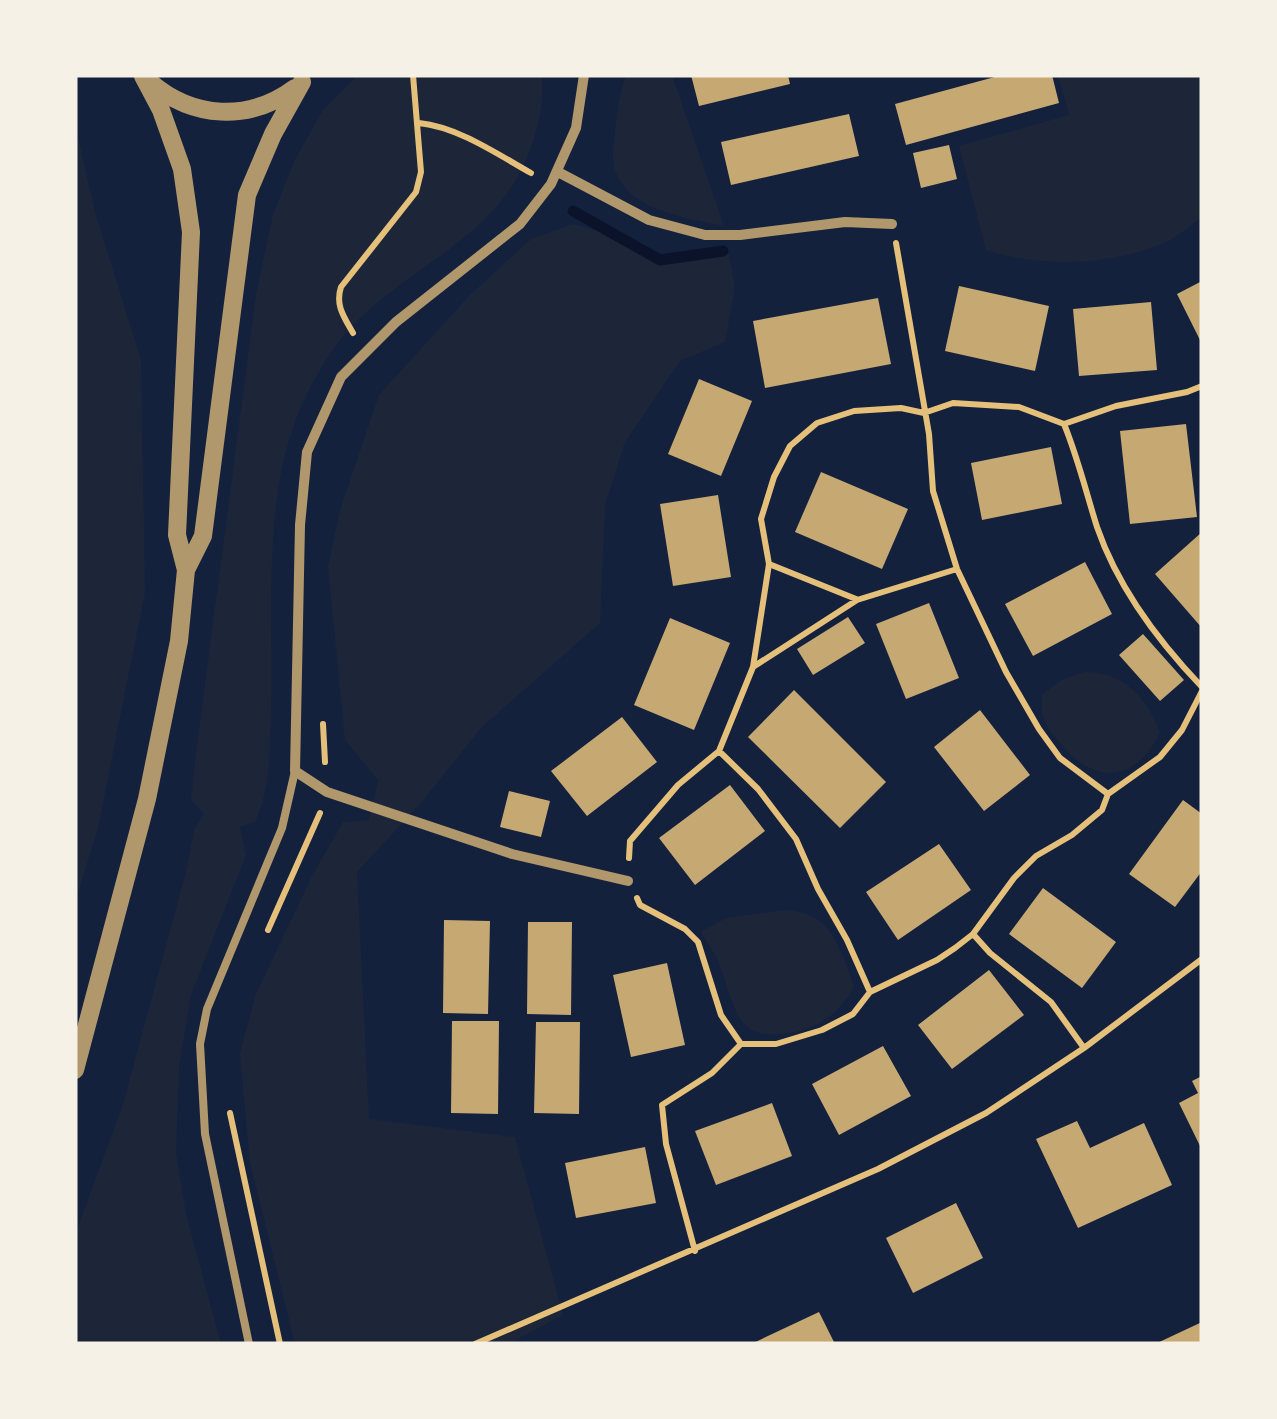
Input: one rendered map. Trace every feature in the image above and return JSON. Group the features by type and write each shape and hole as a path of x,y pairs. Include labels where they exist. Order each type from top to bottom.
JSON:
{"street":[{"path":"142,75 163,94 188,106 228,113 268,104 305,79"},
{"path":"75,1070 148,799 180,642 186,570 177,535 191,232 182,170 161,110 142,75"},
{"path":"584,75 576,128 552,184 520,224 396,322 341,377 307,452 300,524 296,771 326,792 512,854 628,881"},
{"path":"186,570 203,536 247,195 273,134 305,79"},
{"path":"558,172 649,220 705,235 740,235 845,222 892,224"}],"lane":[{"path":"249,1344 205,1134 200,1044 214,993 282,828 296,771"}],"path":[{"path":"364,354 340,310 338,298 348,275 416,192 421,172 414,75"},
{"path":"419,122 475,142 552,184"},
{"path":"892,224 929,434 933,491 956,569 1038,729 1060,758 1108,794"},
{"path":"741,1044 721,1015 698,942 685,929 640,904 628,881 630,840 678,785 719,751 753,667 769,564 761,519 774,477 790,446 817,423 854,411 901,408 924,413 953,403 1018,406 1064,424 1116,406 1202,386"},
{"path":"695,1251 666,1144 662,1104 712,1073 741,1044 776,1044 822,1030 853,1014 870,992 937,960 973,934 1014,878 1036,856 1072,835 1102,810 1108,794 1160,757 1182,730 1202,689 1165,648 1112,564 1064,424"},
{"path":"769,564 857,600"},
{"path":"753,667 857,600 956,569"},
{"path":"719,751 758,789 796,839 870,992"},
{"path":"973,934 990,953 1051,1002 1084,1048"},
{"path":"475,1344 878,1169 986,1114 1084,1048 1202,959"}],"shaded area":[{"path":"358,75 541,75 543,95 525,163 507,193 463,239 383,298 337,344 312,384 284,461 273,543 267,782 255,822 240,827 246,855 191,995 179,1067 176,1153 186,1214 221,1344 75,1344 75,1235 123,1104 194,830 204,814 191,800 196,753 256,295 273,214 294,162 322,111"},
{"path":"626,75 672,75 724,226 677,216 646,204 622,184 615,170 613,150"},
{"path":"1058,75 1202,75 1202,217 1170,240 1104,259 1055,262 986,250 959,146 1069,115"},
{"path":"75,124 95,212 141,360 145,592 98,828 75,903"},
{"path":"573,224 604,233 660,261 728,252 735,286 725,342 680,361 625,442 605,505 600,623 482,727 420,804 357,872 369,1119 515,1137 563,1315 508,1344 295,1344 250,1163 240,1053 256,994 312,876 343,822 369,820 378,780 345,740 328,567 340,510 379,395 468,297 531,239"},
{"path":"1085,672 1112,677 1132,689 1148,708 1160,732 1151,749 1128,769 1101,772 1088,767 1074,758 1045,721 1042,694 1063,679"},
{"path":"784,910 800,912 823,924 838,945 854,986 839,1008 819,1023 802,1030 764,1034 752,1030 736,1012 718,962 701,932 726,918"}],"building":[{"path":"691,75 788,75 790,84 699,106"},
{"path":"1002,75 1052,75 1059,103 906,145 895,104"},
{"path":"849,114 859,156 731,185 721,142"},
{"path":"949,145 957,179 921,188 913,153"},
{"path":"1202,281 1202,344 1177,294"},
{"path":"959,286 1049,306 1035,371 945,351"},
{"path":"878,298 891,364 765,388 753,321"},
{"path":"1151,302 1157,370 1079,376 1073,309"},
{"path":"699,379 752,401 721,476 668,454"},
{"path":"1186,424 1197,517 1130,524 1120,431"},
{"path":"1051,447 1062,504 982,520 971,463"},
{"path":"821,472 908,509 882,569 795,532"},
{"path":"718,495 731,577 673,586 660,504"},
{"path":"1202,532 1202,628 1155,574"},
{"path":"1085,562 1112,614 1033,656 1005,604"},
{"path":"929,603 959,678 906,699 876,624"},
{"path":"848,617 865,643 813,675 797,649"},
{"path":"670,618 730,643 694,730 634,705"},
{"path":"1143,634 1184,680 1160,701 1119,655"},
{"path":"794,690 886,782 840,828 748,737"},
{"path":"980,710 1030,775 984,811 934,747"},
{"path":"622,717 657,762 587,816 551,771"},
{"path":"730,785 765,831 695,885 659,838"},
{"path":"509,791 550,801 541,837 500,827"},
{"path":"1183,800 1202,814 1202,871 1175,907 1129,874"},
{"path":"939,844 971,890 898,940 866,892"},
{"path":"1043,888 1116,942 1082,988 1009,934"},
{"path":"444,920 490,921 488,1014 443,1013"},
{"path":"528,922 572,922 571,1015 527,1014"},
{"path":"667,963 685,1045 631,1057 613,975"},
{"path":"989,970 1024,1015 952,1069 918,1025"},
{"path":"452,1021 499,1021 498,1114 451,1113"},
{"path":"536,1022 580,1022 579,1114 534,1113"},
{"path":"883,1046 911,1096 839,1135 812,1084"},
{"path":"1202,1076 1202,1150 1179,1103 1198,1093 1192,1081"},
{"path":"772,1103 792,1156 716,1185 695,1131"},
{"path":"1077,1121 1090,1148 1144,1123 1172,1185 1078,1228 1036,1139"},
{"path":"645,1147 656,1203 576,1218 565,1163"},
{"path":"956,1203 983,1258 913,1293 886,1238"},
{"path":"819,1312 835,1344 751,1344"},
{"path":"1202,1322 1202,1344 1155,1344"}],"waterway":[{"path":"573,211 660,260 723,251"}]}
